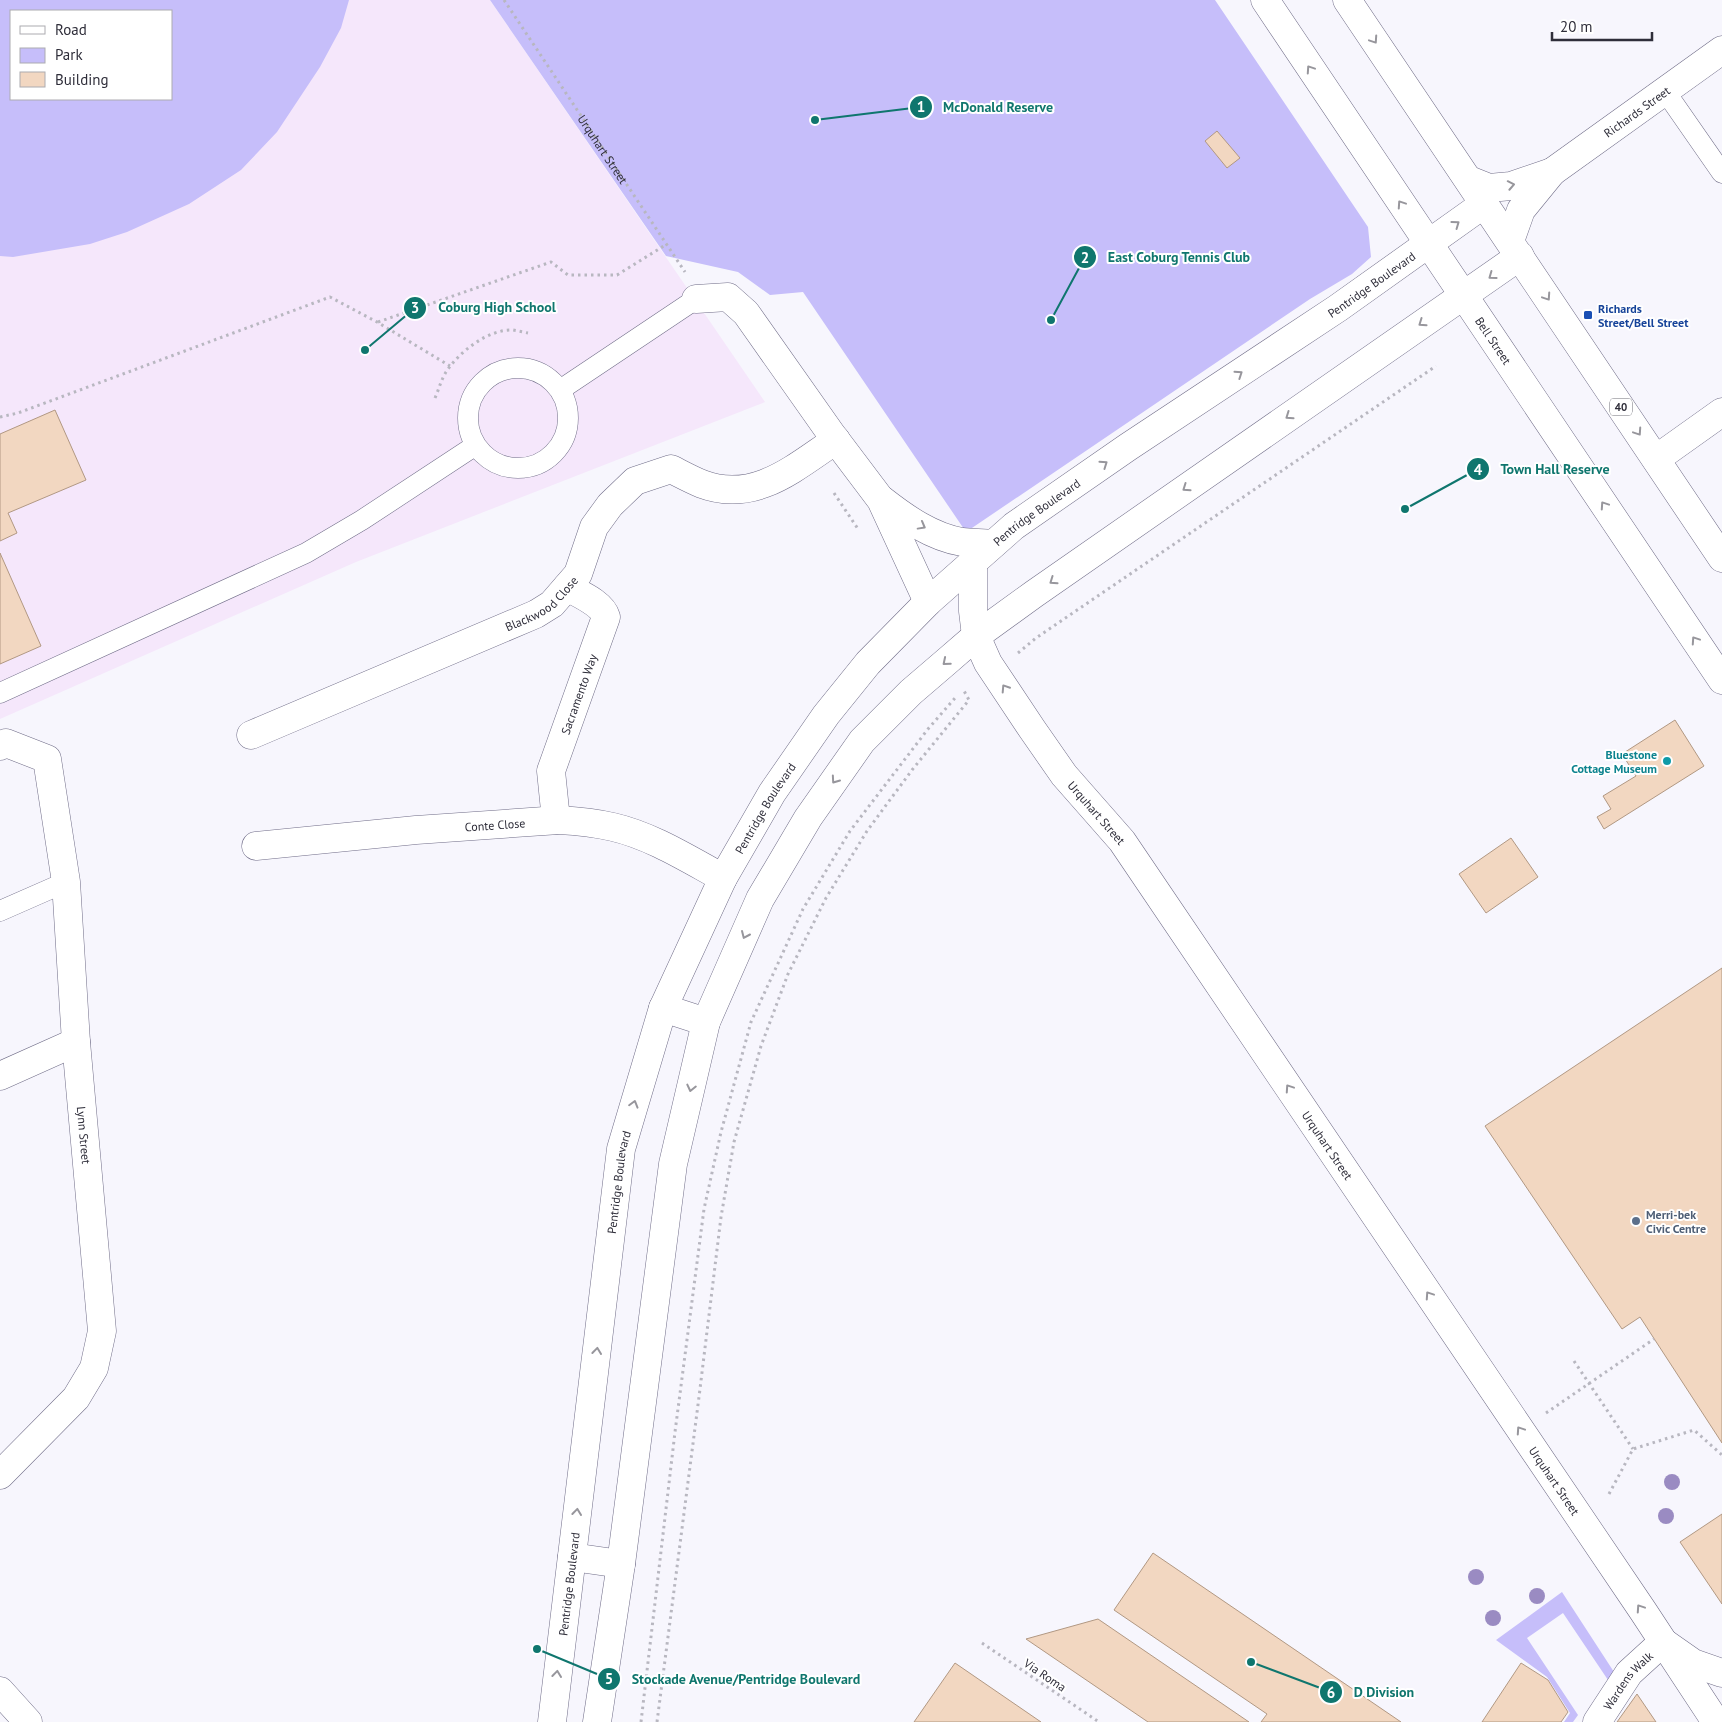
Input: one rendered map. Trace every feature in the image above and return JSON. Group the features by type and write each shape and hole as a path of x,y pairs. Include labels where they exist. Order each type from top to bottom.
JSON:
{"main road":[{"name":"Bell Street","path":"1264,0 1722,680"},
{"name":"40","path":"1347,0 1722,558"},
{"name":"Richards Street","path":"1515,248 1521,210 1552,172 1722,50"},
{"name":"Richards Street","path":"1469,180 1489,188 1511,186 1552,172"},
{"name":"Pentridge Boulevard","path":"552,1722 621,1149 663,1008 723,878 772,793 826,715 868,663 928,602 1014,526 1128,447 1338,308 1484,204"},
{"path":"597,1722 621,1564 673,1164 706,1022 760,899 808,818 862,741 910,692 976,636 1440,311 1463,297 1515,248"},
{"path":"700,299 728,297 746,313 881,500 928,602"},
{"path":"1656,459 1722,412"},
{"name":"Blackwood Close","path":"251,735 536,614 552,604 578,574 594,527 610,505 635,481 671,469 703,484 732,491 749,488 776,480 836,440"},
{"path":"881,500 901,515 932,532 960,541 983,553"},
{"name":"Urquhart Street","path":"983,553 973,611 976,636 988,663 1064,774 1122,841 1716,1722"},
{"name":"Sacramento Way","path":"556,820 551,771 606,617 596,605 567,587"},
{"name":"Lynn Street","path":"0,746 6,743 47,759 66,882 76,1042 102,1332 94,1368 76,1398 0,1475"},
{"name":"Conte Close","path":"256,846 416,830 556,820 575,821 606,826 631,833 673,851 760,899"},
{"path":"663,1008 706,1022"},
{"path":"0,1076 76,1042"},
{"path":"572,1557 621,1564"},
{"path":"1663,1642 1693,1663 1722,1672"},
{"name":"Wardens Walk","path":"1597,1722 1629,1673 1663,1642"},
{"path":"0,1691 28,1722"}],"lane":[{"path":"1665,91 1722,173"},
{"path":"560,390 700,299"},
{"path":"518,367 535,370 551,379 560,390 568,409 568,424 564,439 555,452 543,462 528,467 513,468 491,460 476,445 468,427 469,409 474,392 486,379 500,370 518,367"},
{"path":"0,693 306,553 362,520 476,445"},
{"path":"0,911 66,882"}],"path":[{"name":"Urquhart Street","path":"504,0 667,244 700,299"},
{"path":"377,322 551,262 568,275 617,275 667,244"},
{"path":"0,417 18,413 330,297 377,322 450,366"},
{"path":"435,398 450,366 470,346 489,336 511,330 528,333"},
{"path":"657,1722 721,1216 734,1142 761,1046 788,974 826,898 867,832 912,770 969,700 995,672 1036,638 1436,366"},
{"path":"641,1722 675,1432 704,1209 721,1132 751,1022 804,909 850,831 928,729 963,689 969,700"},
{"path":"1520,1430 1654,1339"},
{"path":"1574,1361 1633,1449"},
{"path":"1609,1494 1633,1449 1694,1430 1722,1455"},
{"name":"Via Roma","path":"982,1643 1099,1722"}],"shaded area":[{"path":"0,0 490,0 765,402 356,562 0,719"}],"green space":[{"path":"0,0 349,0 341,28 320,67 277,132 241,170 189,204 127,232 90,244 13,257 0,256"},
{"path":"490,0 1215,0 1368,227 1371,257 1352,274 1310,299 966,532 803,292 770,295 738,272 666,256"},
{"path":"1562,1592 1614,1672 1608,1680 1563,1613 1527,1638 1578,1715 1573,1722 1564,1722 1570,1713 1547,1677 1496,1640"}],"building":[{"path":"1217,131 1240,158 1227,168 1205,141"},
{"path":"55,410 86,480 8,513 17,533 0,541 0,434"},
{"path":"0,553 41,646 0,664"},
{"path":"1675,720 1704,766 1604,829 1597,817 1611,809 1603,796 1636,776 1622,754"},
{"path":"1511,838 1538,877 1486,913 1459,874"},
{"name":"Merri-bek Civic Centre","path":"1722,968 1722,1443 1640,1317 1622,1329 1485,1126"},
{"path":"1722,1514 1722,1604 1680,1542"},
{"path":"1153,1553 1401,1722 1261,1722 1267,1714 1114,1610"},
{"path":"1098,1619 1249,1722 1148,1722 1026,1639"},
{"path":"955,1663 1041,1722 914,1722"},
{"path":"1521,1663 1548,1680 1568,1712 1561,1722 1482,1722"},
{"path":"1637,1694 1656,1722 1617,1722"}],"place":[{"name":"McDonald Reserve","path":"815,120"},
{"name":"Richards Street/Bell Street","path":"1588,315"},
{"name":"East Coburg Tennis Club","path":"1051,320"},
{"name":"Coburg High School","path":"365,350"},
{"name":"Town Hall Reserve","path":"1405,509"},
{"name":"Bluestone Cottage Museum","path":"1667,761"},
{"name":"Merri-bek Civic Centre","path":"1636,1221"},
{"name":"Stockade Avenue/Pentridge Boulevard","path":"537,1649"},
{"name":"D Division","path":"1251,1662"}]}
